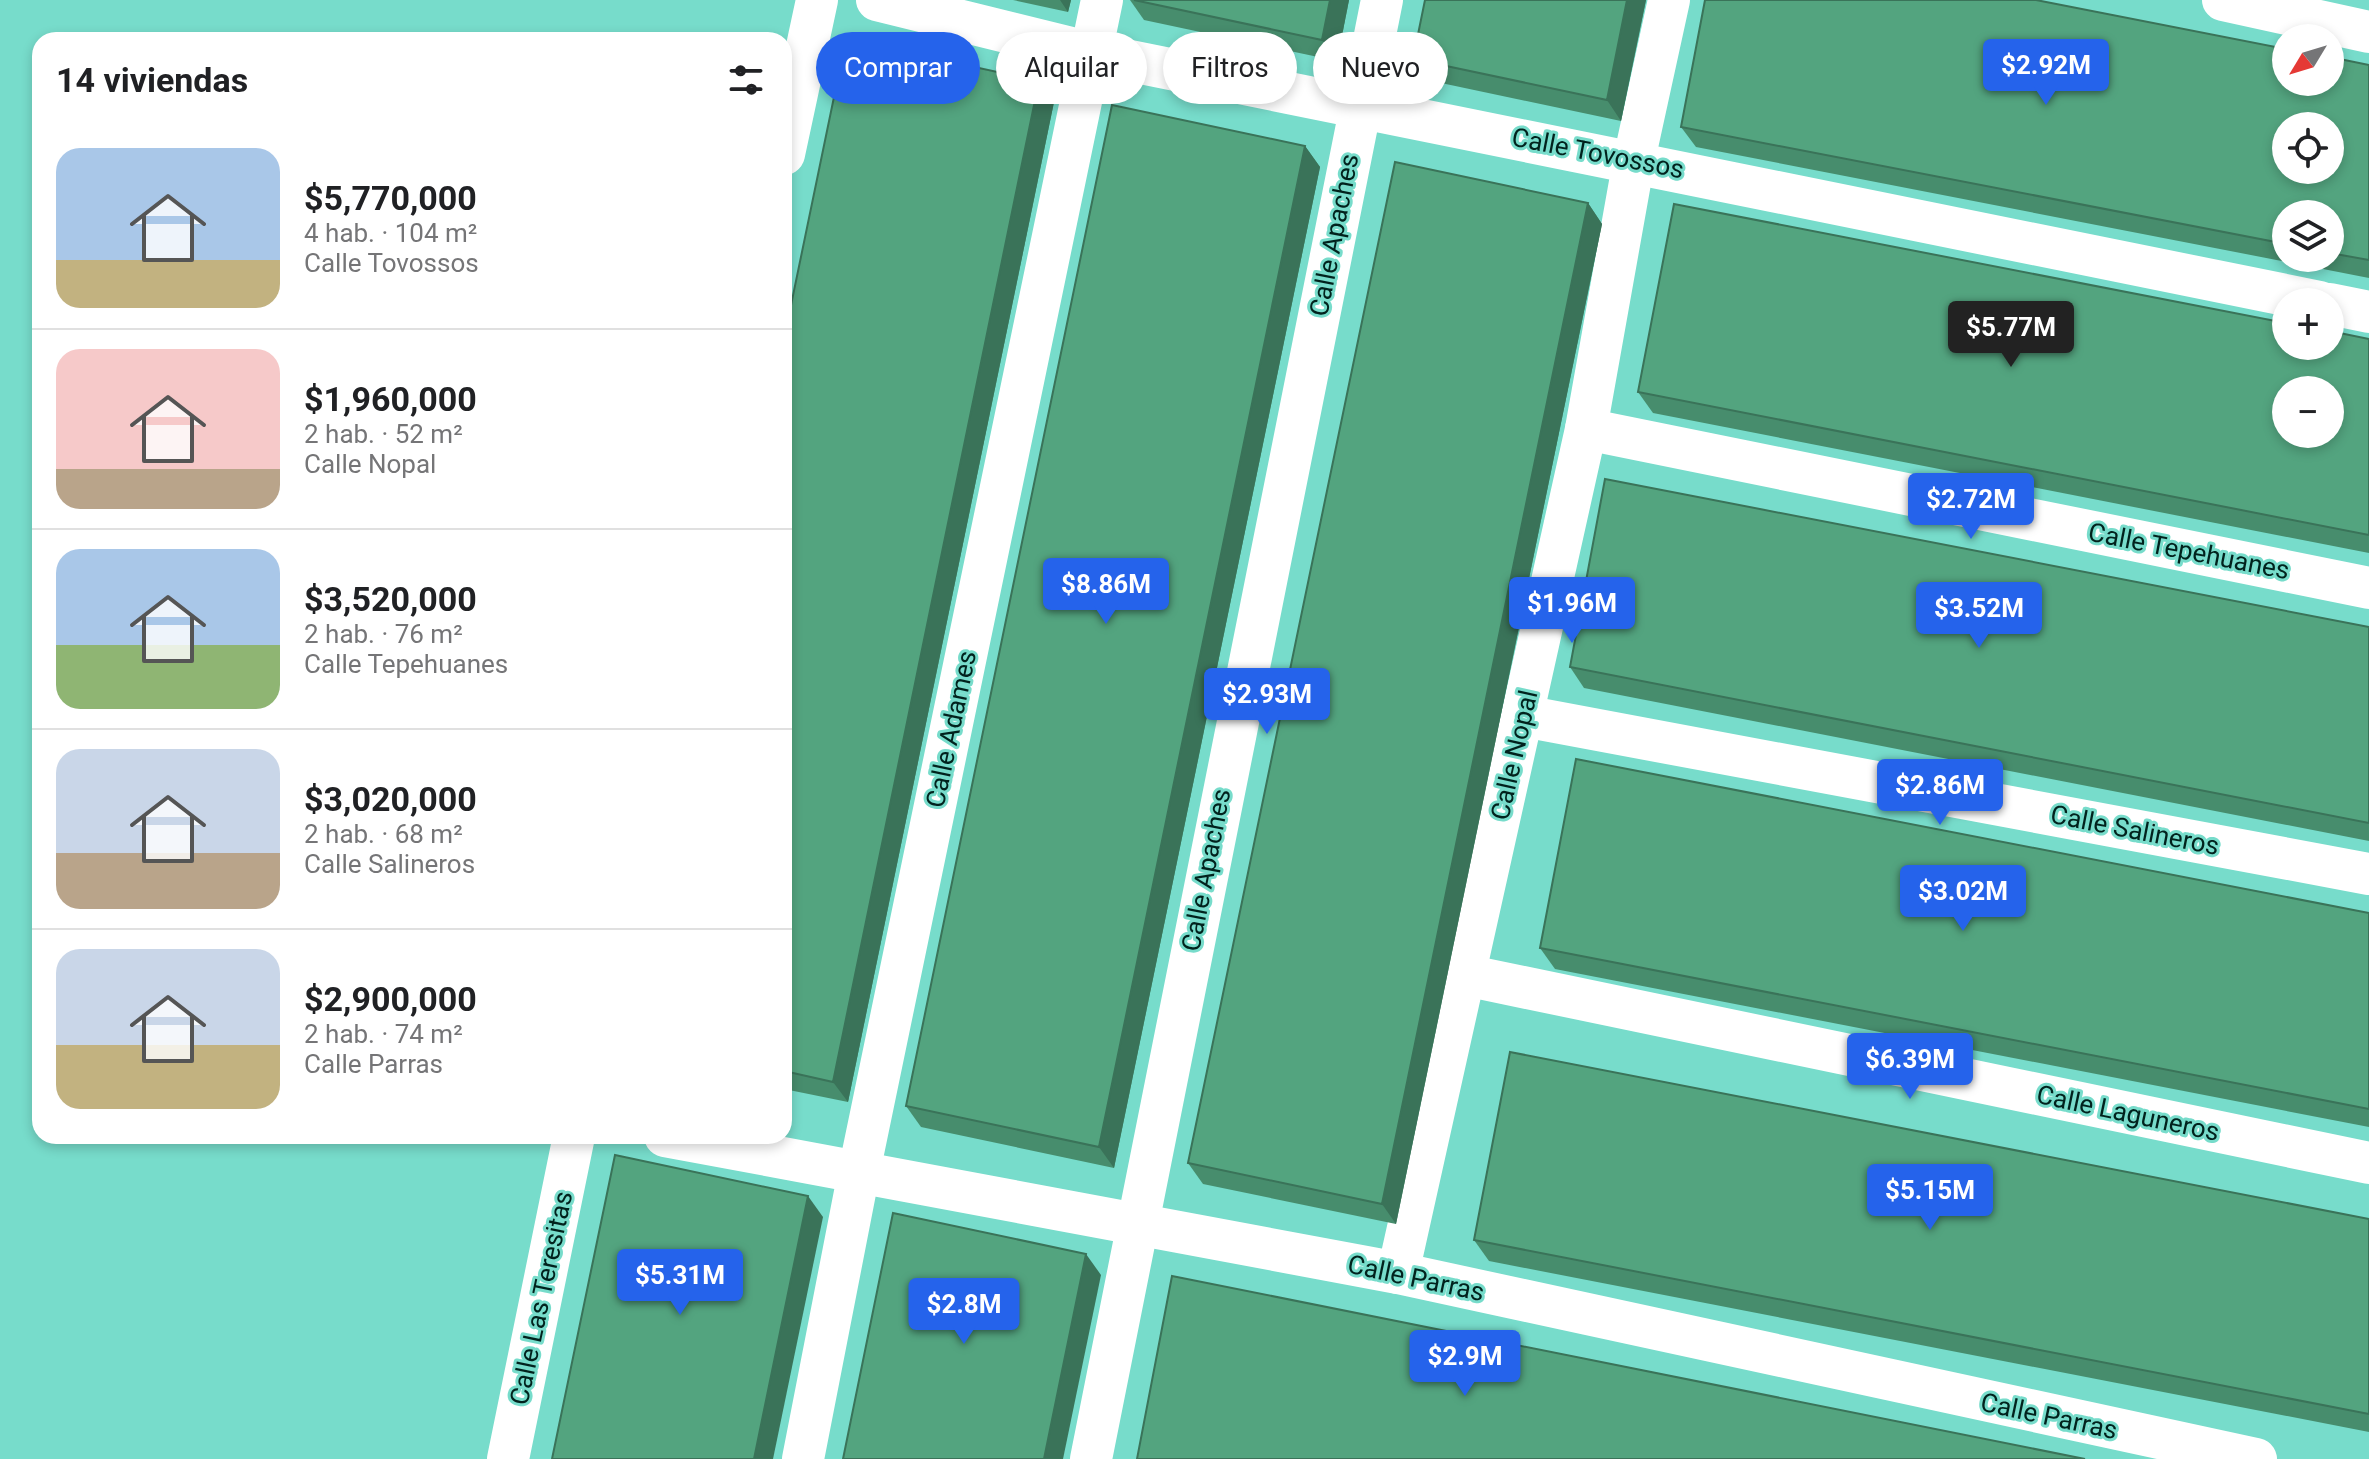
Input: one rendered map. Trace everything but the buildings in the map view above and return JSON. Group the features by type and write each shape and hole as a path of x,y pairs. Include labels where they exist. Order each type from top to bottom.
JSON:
{"street":[{"path":"792,117 817,0"},
{"name":"Calle Tovossos","path":"877,0 1006,32"},
{"name":"Calle Adames","path":"1095,32 1102,0"},
{"name":"Calle Apaches","path":"1091,1459 1135,1225 1382,0"},
{"name":"Calle Nopal","path":"1398,1273 1586,429 1634,160 1669,0"},
{"path":"2223,0 2369,32"},
{"name":"Calle Tovossos","path":"1147,64 1634,160 2272,292"},
{"name":"Calle Adames","path":"803,1459 859,1172 1080,104"},
{"path":"2344,307 2369,312"},
{"name":"Calle Tepehuanes","path":"1586,429 2369,588"},
{"name":"Calle Salineros","path":"1523,716 2369,874"},
{"name":"Calle Laguneros","path":"1465,975 2369,1163"},
{"name":"Calle Las Teresitas","path":"508,1459 572,1144"},
{"name":"Calle Parras","path":"708,1144 1398,1273 2211,1455 2256,1459"}]}
